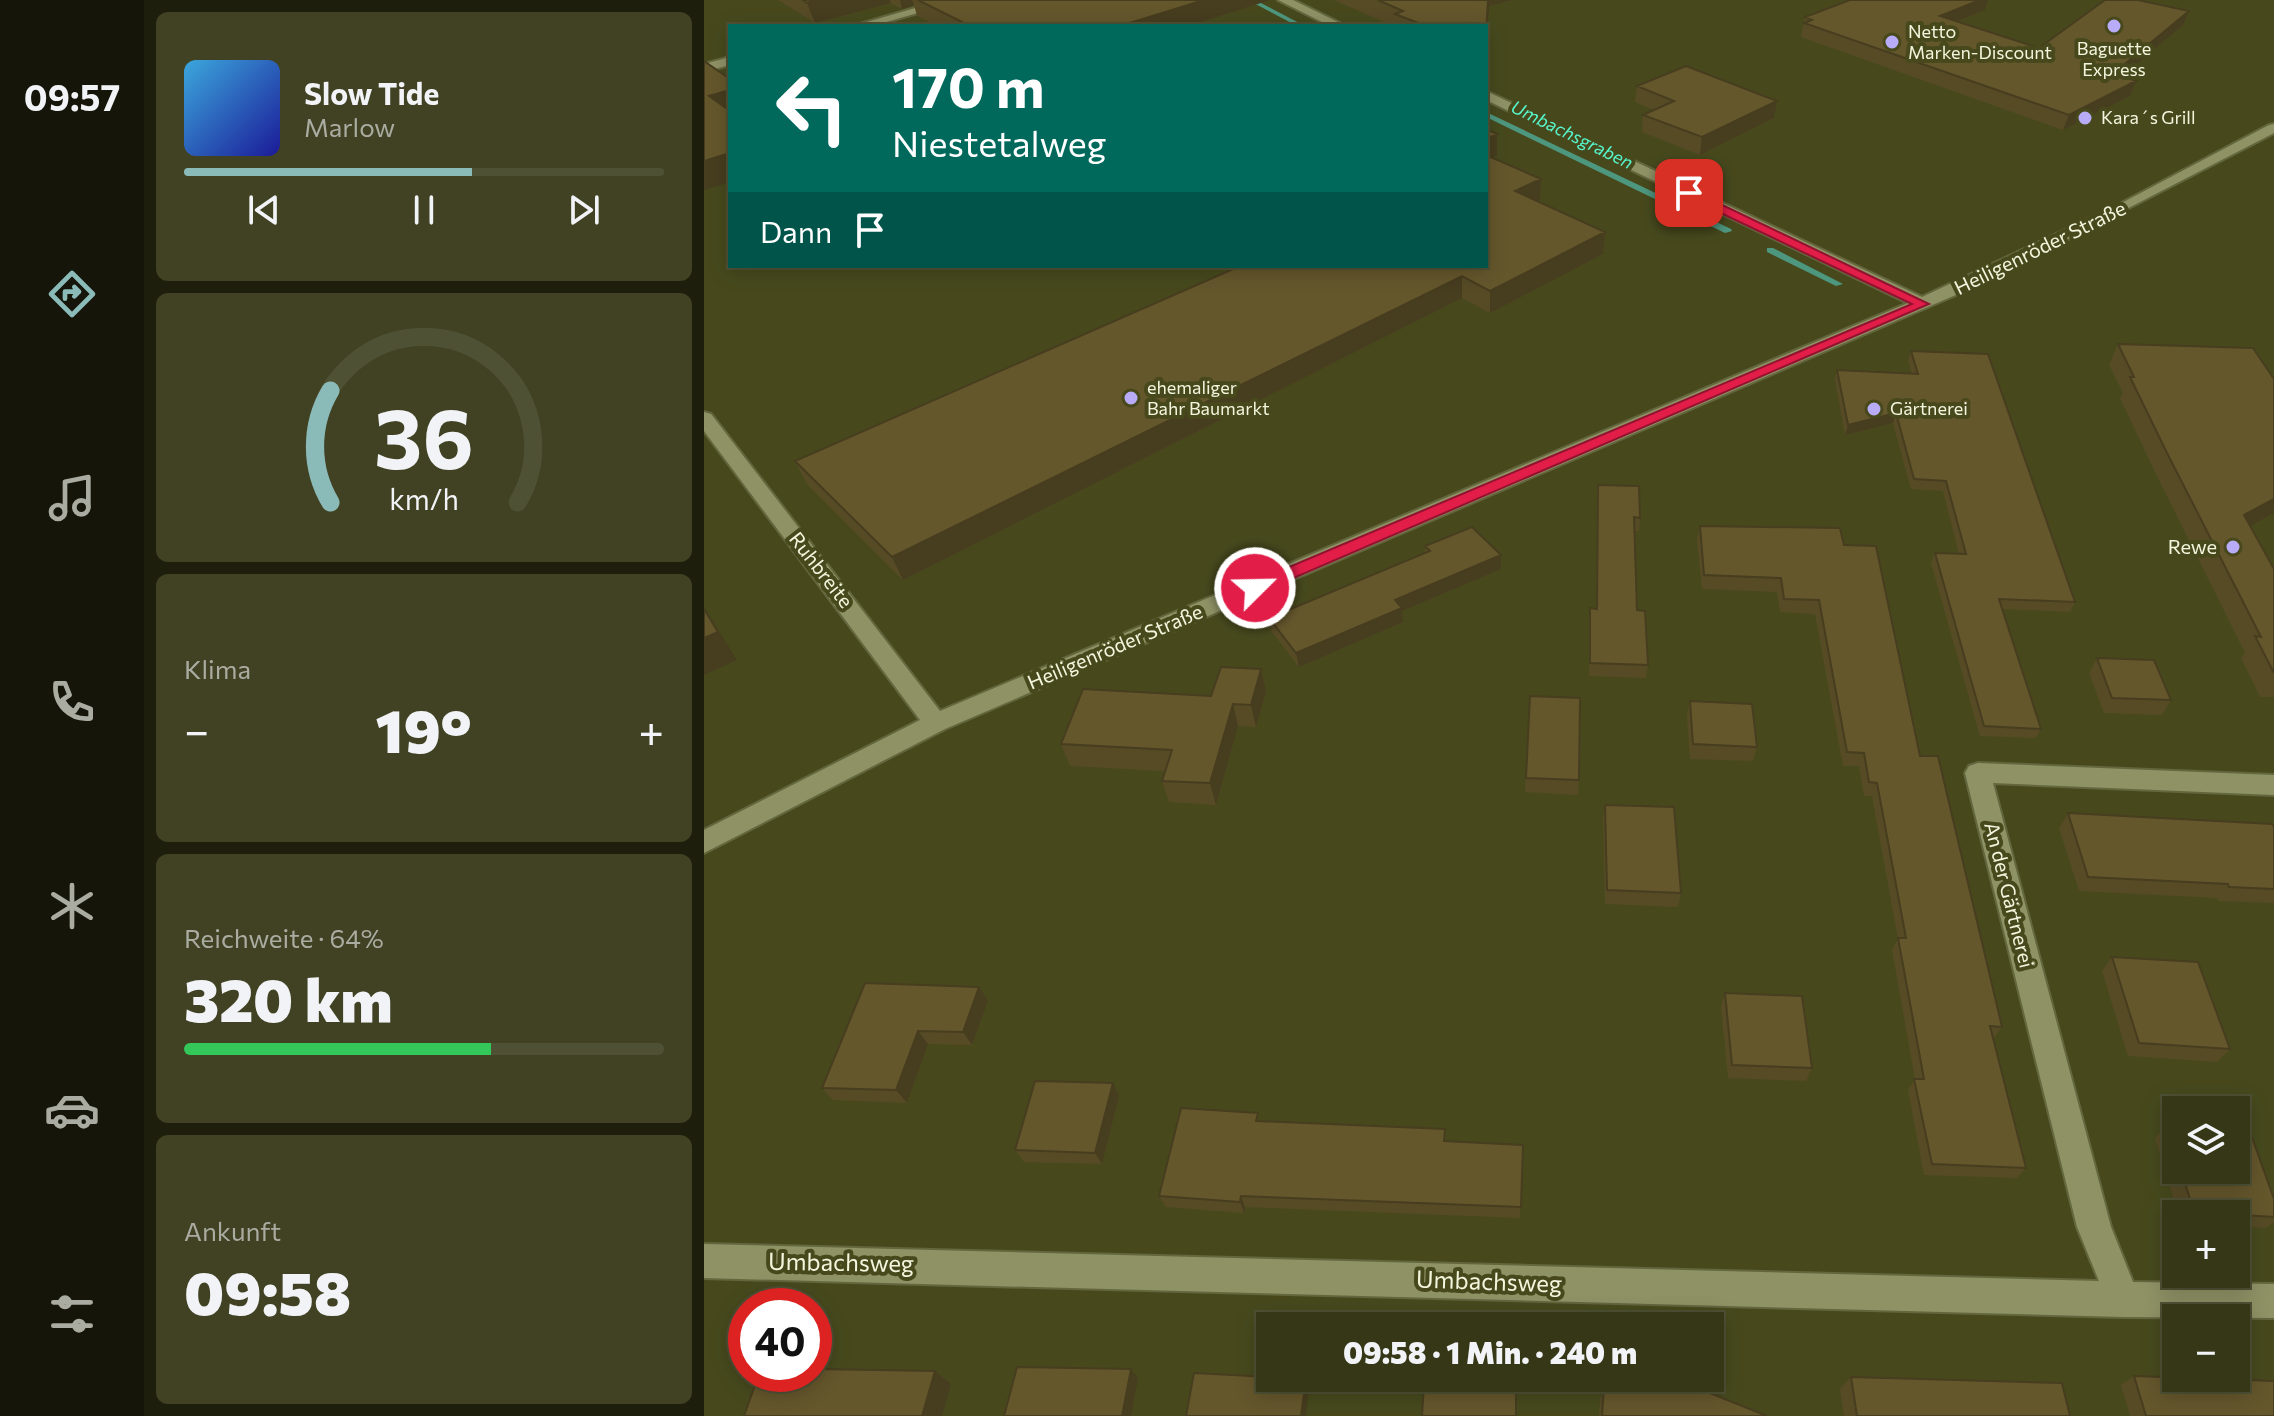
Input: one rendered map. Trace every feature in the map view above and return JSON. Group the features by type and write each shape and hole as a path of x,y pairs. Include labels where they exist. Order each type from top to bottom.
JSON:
{"street":[{"path":"866,24 956,0"},
{"path":"1284,0 1336,24"},
{"path":"704,68 728,62"},
{"path":"1488,96 1923,304"},
{"name":"Heiligenröder Straße","path":"704,842 936,723 1923,304 2268,136"},
{"name":"Ruhbreite","path":"704,418 936,723"},
{"name":"An der Gärtnerei","path":"2123,1300 2094,1227 1978,773 2274,785"},
{"name":"Umbachsweg","path":"704,1261 2123,1300 2274,1301"}],"building":[{"path":"918,0 1204,0 1126,24 966,24"},
{"path":"1378,0 1488,0 1486,24 1421,24 1395,14 1403,11"},
{"path":"1850,0 1980,0 1940,16 2039,48 2105,0 2138,0 2189,11 2114,73 2136,81 2069,115 1804,23 1812,20 1805,17"},
{"path":"704,61 728,78 728,91 709,96 728,110 728,154 704,161"},
{"path":"1686,66 1777,101 1702,137 1643,115 1674,101 1637,86"},
{"name":"ehemaliger Bahr Baumarkt","path":"1488,156 1541,179 1515,191 1605,232 1490,291 1462,276 892,557 795,461 1235,268 1488,268"},
{"name":"Rewe","path":"2118,344 2253,348 2274,379 2274,499 2244,515 2274,569 2274,673 2255,636 2261,637 2166,451 2130,377 2134,377"},
{"path":"1911,351 1988,354 2075,602 1999,599 2041,729 1984,726 1935,553 1966,554 1946,481 1914,479 1896,413 1848,425 1837,370 1918,374"},
{"path":"1598,485 1639,486 1640,518 1634,517 1637,610 1645,611 1648,665 1590,663 1590,608 1597,609"},
{"path":"1700,526 1840,528 1844,545 1876,546 1920,756 1938,756 2002,1027 1990,1026 2026,1168 1932,1164 1914,1079 1924,1079 1898,938 1906,938 1877,783 1869,782 1864,753 1847,752 1819,600 1784,599 1781,578 1704,575"},
{"path":"1472,527 1501,555 1395,600 1402,608 1296,653 1269,618 1430,551 1425,546"},
{"path":"704,609 718,632 704,638"},
{"path":"2097,658 2154,660 2171,700 2112,698"},
{"path":"1221,667 1261,669 1251,705 1233,704 1210,783 1162,781 1172,750 1061,744 1083,689 1211,696"},
{"path":"1530,696 1580,698 1579,780 1526,778"},
{"path":"1690,701 1752,704 1757,747 1693,744"},
{"path":"1605,805 1674,807 1681,893 1607,890"},
{"path":"2068,813 2272,824 2274,889 2088,877"},
{"path":"2112,957 2198,962 2230,1049 2139,1043"},
{"path":"865,983 979,987 963,1032 918,1031 896,1090 822,1088"},
{"path":"1725,993 1802,996 1812,1068 1732,1065"},
{"path":"1035,1081 1113,1083 1095,1153 1015,1150"},
{"path":"1181,1108 1258,1113 1256,1121 1445,1129 1444,1141 1523,1145 1521,1207 1241,1196 1240,1202 1159,1196"},
{"path":"2250,1132 2274,1199 2274,1217 2250,1216 2250,1200 2190,1200 2185,1184 2250,1184"},
{"path":"1017,1367 1131,1369 1122,1416 1004,1416"},
{"path":"832,1369 935,1371 922,1416 744,1416 753,1392 832,1392"},
{"path":"1194,1373 1256,1376 1256,1392 1304,1392 1301,1416 1186,1416"},
{"path":"2134,1376 2162,1377 2162,1392 2250,1392 2250,1380 2274,1381 2274,1416 2146,1416"},
{"path":"1851,1377 2062,1383 2070,1416 1857,1416"},
{"path":"1424,1392 1516,1392 1516,1416 1422,1416"},
{"path":"1604,1392 1707,1392 1767,1416 1602,1416"}],"waterway":[{"name":"Umbachsgraben","path":"1251,0 1298,24"},
{"name":"Umbachsgraben","path":"1488,115 1728,231"},
{"name":"Umbachsgraben","path":"1770,250 1839,284"}],"place":[{"name":"Baguette Express","path":"2114,26"},
{"name":"Netto Marken-Discount","path":"1892,42"},
{"name":"Kara´s Grill","path":"2085,118"},
{"name":"ehemaliger Bahr Baumarkt","path":"1131,398"},
{"name":"Gärtnerei","path":"1874,409"},
{"name":"Rewe","path":"2233,547"}],"route":[{"path":"1255,588 1923,304 1689,193"}]}
